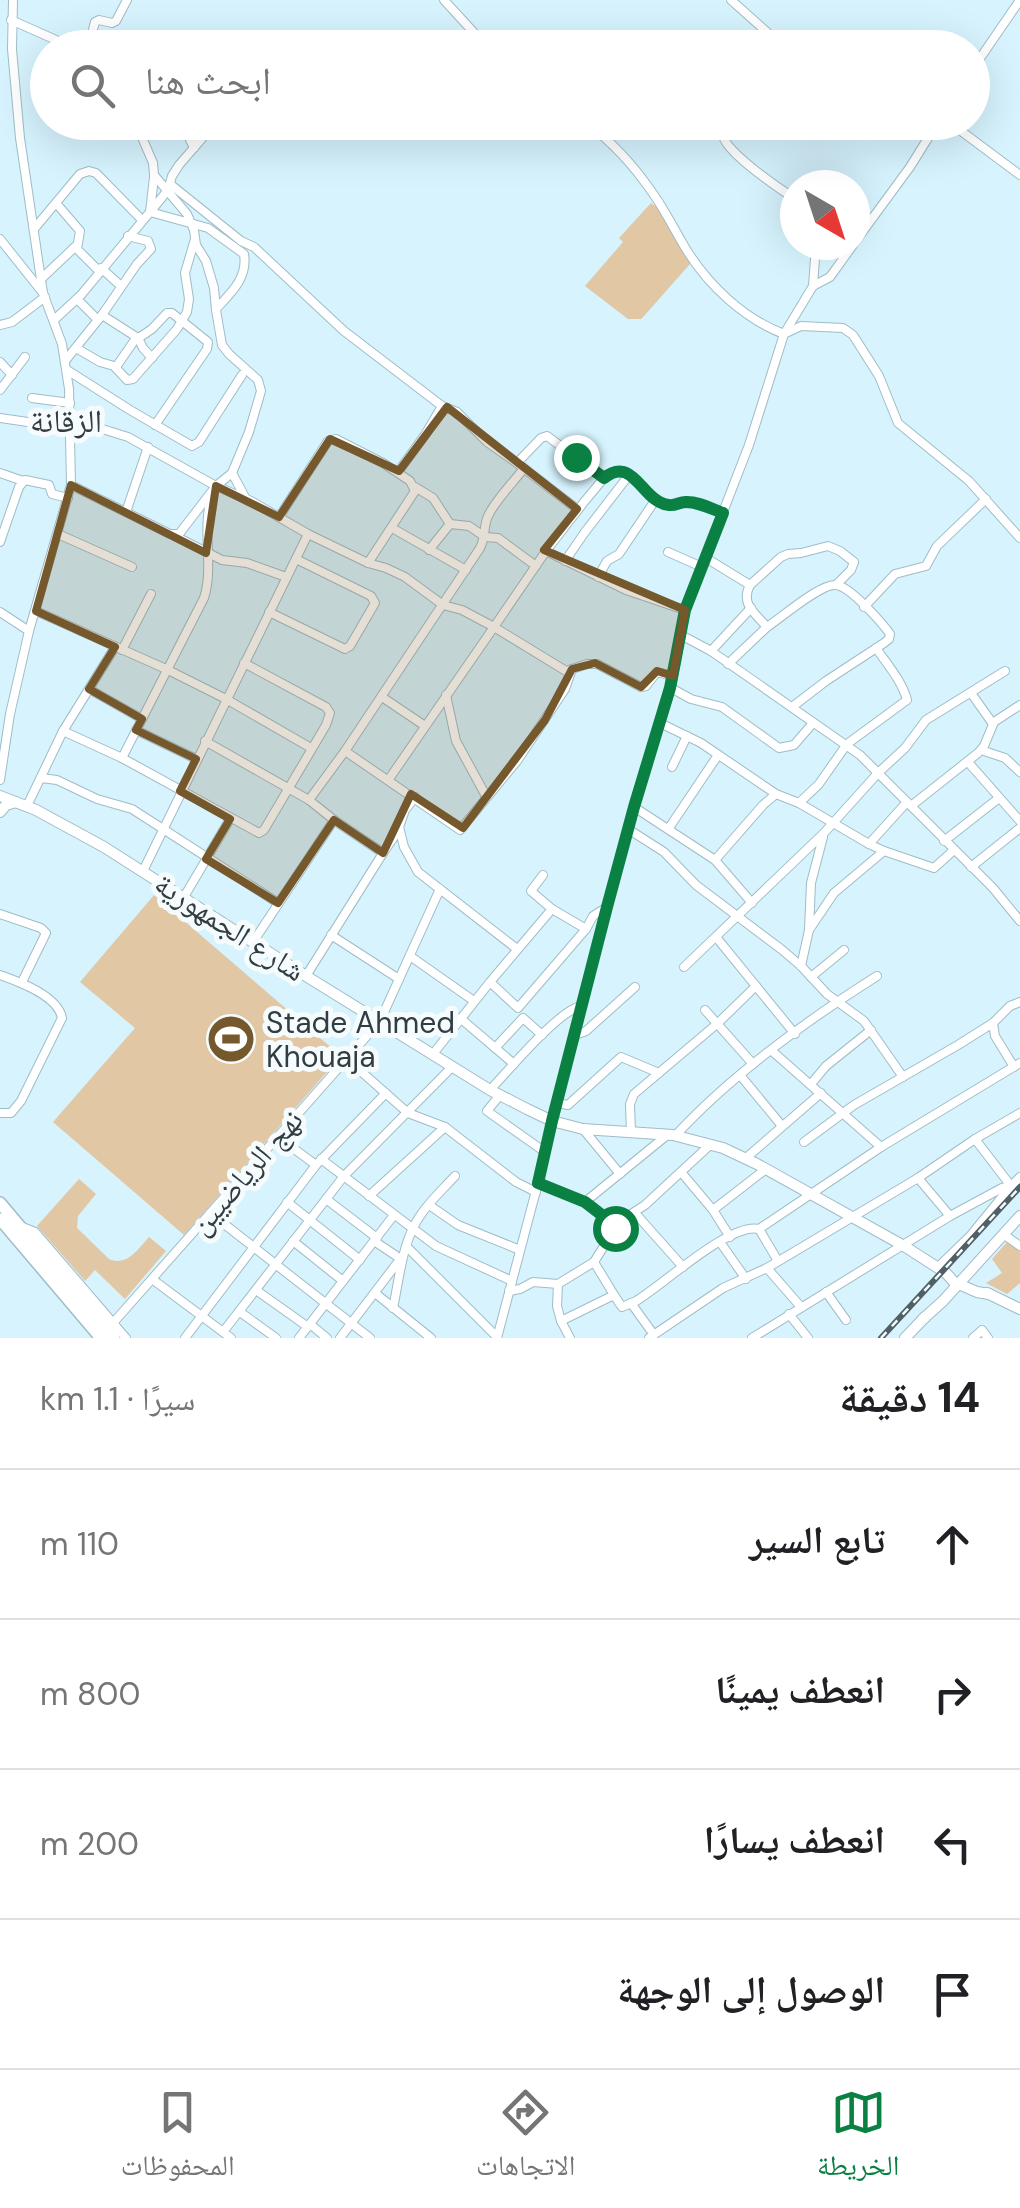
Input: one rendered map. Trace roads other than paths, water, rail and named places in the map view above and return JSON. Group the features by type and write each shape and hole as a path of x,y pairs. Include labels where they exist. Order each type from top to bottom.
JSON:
{"main road":[{"name":"شارع الجمهورية","path":"0,796 22,804 143,871 452,1066 552,1121 583,1129 671,1135 746,1158 953,1277 1020,1309"},
{"path":"0,812 6,805 22,804"},
{"path":"0,1202 114,1338"},
{"path":"905,1338 924,1319 953,1277 994,1244 1020,1216"},
{"path":"0,1219 101,1338"}],"street":[{"path":"0,780 2,742 71,484 66,365 41,279 13,76 13,0"},
{"path":"94,30 100,20 116,21 128,0"},
{"path":"444,0 472,30"},
{"path":"730,0 765,30"},
{"path":"990,44 1020,0"},
{"path":"12,20 34,30"},
{"path":"142,140 154,163 150,212"},
{"path":"190,140 194,148"},
{"path":"54,320 77,299 150,212 169,187 174,171 202,140"},
{"path":"607,140 638,173 708,277 741,310 784,334"},
{"path":"725,140 780,189"},
{"path":"870,222 927,140"},
{"path":"973,140 1020,175"},
{"path":"34,229 80,174 90,170 142,220"},
{"path":"154,175 254,247 344,331 442,406 457,412 481,438 577,509"},
{"path":"169,187 187,214 206,261 222,344 258,380 261,391 232,473 214,488 183,531 175,536"},
{"path":"41,279 77,245 81,234 56,203"},
{"path":"150,212 208,228 246,257 242,277 216,310"},
{"path":"66,365 150,249 148,241 128,236"},
{"path":"0,238 44,295"},
{"path":"76,348 116,367 131,380 181,322 188,308 186,273 195,240"},
{"path":"77,245 78,252 122,286"},
{"path":"326,1199 376,1239 404,1253 497,1338 607,907 670,688 685,610 766,394 784,334 813,286 815,260"},
{"path":"813,286 830,277 842,260"},
{"path":"0,325 12,322 44,295"},
{"path":"77,299 138,338 152,358"},
{"path":"116,367 130,345 156,326 167,312 208,342 155,425"},
{"path":"784,334 801,326 848,330 879,376 898,423 969,481 1020,538"},
{"path":"0,390 25,357"},
{"path":"0,362 12,375"},
{"path":"66,365 190,446 195,445 242,376"},
{"path":"32,398 70,402"},
{"path":"398,472 442,406"},
{"path":"0,418 113,431 148,447 214,488 246,499 308,534 405,577 443,605 462,610 564,670 597,664 641,687 657,672 673,676"},
{"path":"310,800 466,570 486,537 489,514 540,438 548,436 604,478"},
{"path":"278,518 330,439 398,472 433,498 450,524 498,538 536,566"},
{"path":"126,512 148,447"},
{"path":"389,779 546,551 604,478 621,470 666,505 688,502 723,513"},
{"path":"232,473 246,499"},
{"path":"0,474 49,484 52,494 68,498"},
{"path":"565,561 630,475"},
{"path":"0,540 4,517 23,481"},
{"path":"71,484 222,560 247,563 286,578"},
{"path":"368,563 414,495 414,487"},
{"path":"122,758 204,598 209,575 208,508 214,488"},
{"path":"598,577 656,498"},
{"path":"864,607 895,574 926,566 937,546 986,499"},
{"path":"430,550 450,524"},
{"path":"392,528 466,570"},
{"path":"58,534 132,567"},
{"path":"143,871 308,534"},
{"path":"728,664 767,627 821,590 836,585 854,562 828,546 786,554 750,585 746,597 767,627"},
{"path":"546,551 626,590 685,610"},
{"path":"668,552 704,562 750,585"},
{"path":"269,612 345,649 376,603 370,596 296,559"},
{"path":"792,707 889,639 890,634 880,621 836,585"},
{"path":"22,804 41,778 88,689 119,648 151,594"},
{"path":"712,651 751,608"},
{"path":"36,611 226,699 310,748"},
{"path":"0,612 29,631"},
{"path":"682,635 712,651 847,744 993,888 1020,921"},
{"path":"799,803 819,784 847,744 907,698 876,648"},
{"path":"63,731 122,758 256,833 261,832 330,717 329,710 244,663"},
{"path":"345,752 460,830 545,720 572,669"},
{"path":"684,967 824,833 905,748 926,720 1005,671"},
{"path":"670,688 722,707 780,748 794,745 812,722"},
{"path":"88,689 142,719"},
{"path":"971,693 993,724"},
{"path":"446,695 456,742 486,796"},
{"path":"382,697 425,726"},
{"path":"869,844 909,804 981,750 993,724 1020,704"},
{"path":"660,723 688,736 776,794 884,851 934,868 954,850"},
{"path":"136,730 196,760"},
{"path":"672,768 688,736"},
{"path":"206,740 310,800 383,852"},
{"path":"981,750 1005,758 1020,772"},
{"path":"669,828 718,755"},
{"path":"968,762 1020,825 970,867"},
{"path":"41,778 57,780 97,799 127,806 278,903"},
{"path":"716,860 776,794"},
{"path":"306,976 395,838 405,810 415,797"},
{"path":"944,840 998,798"},
{"path":"634,807 716,860 752,903"},
{"path":"184,897 230,819"},
{"path":"253,942 334,820"},
{"path":"399,827 406,851 423,877 517,949"},
{"path":"628,829 664,852 696,885 801,966 864,1021 903,1076"},
{"path":"801,966 809,930 811,883 824,833"},
{"path":"383,852 396,848 406,851"},
{"path":"809,930 834,893 884,851"},
{"path":"543,875 532,893 586,929"},
{"name":"نهج الرياضيين","path":"113,1323 380,1021 440,888"},
{"path":"518,1008 586,929 592,916 607,907"},
{"path":"433,1054 552,908"},
{"path":"0,914 46,933 22,982"},
{"path":"331,936 399,979"},
{"path":"716,937 794,1034"},
{"path":"812,977 844,950"},
{"path":"410,956 474,1001"},
{"path":"0,975 22,982 58,1005 62,1018 20,1101 11,1113 0,1113"},
{"path":"585,1202 772,1050 876,976"},
{"path":"490,982 542,1036"},
{"path":"631,1133 631,1099 756,986"},
{"path":"575,1034 586,1031 635,987"},
{"path":"804,1142 854,1105 994,1022 1020,1002"},
{"path":"545,1152 487,1111 514,1064 572,1008 581,1006"},
{"path":"705,1010 754,1064"},
{"path":"460,1018 514,1064"},
{"path":"495,1048 523,1018"},
{"path":"594,1262 622,1306 648,1294 720,1242 748,1228 759,1229 880,1147 1017,1065 995,1036 994,1022"},
{"path":"811,1084 826,1066 871,1030"},
{"path":"772,1050 880,1147"},
{"path":"557,1103 568,1104 620,1057 660,1073"},
{"path":"346,1058 408,1114 444,1127 516,1182 585,1202 616,1226"},
{"path":"152,1279 227,1335 275,1264 344,1176 452,1066"},
{"path":"740,1075 782,1126"},
{"path":"185,1338 318,1162 386,1093"},
{"path":"746,1158 821,1093"},
{"path":"632,1303 651,1336 724,1288 767,1268 1020,1113"},
{"path":"369,1196 444,1127"},
{"path":"583,1129 620,1174"},
{"path":"278,1136 344,1176 446,1252 512,1281"},
{"path":"975,1139 1011,1186"},
{"path":"509,1291 534,1282 558,1284 594,1262 616,1226 710,1144"},
{"path":"713,1210 766,1169"},
{"path":"680,1172 730,1237"},
{"path":"393,1308 412,1228 454,1176"},
{"path":"953,1277 971,1234 1020,1177"},
{"path":"918,1178 950,1216"},
{"path":"758,1336 950,1216 1011,1186"},
{"path":"287,1202 360,1260"},
{"path":"428,1205 458,1224 520,1250"},
{"path":"210,1213 370,1338"},
{"path":"635,1213 683,1267"},
{"path":"300,1338 394,1215"},
{"path":"19,1225 35,1232 126,1338"},
{"path":"759,1229 778,1261"},
{"path":"1003,1234 1020,1246"},
{"path":"292,1241 343,1281"},
{"path":"720,1242 746,1279"},
{"path":"340,1338 404,1253"},
{"path":"767,1268 801,1307"},
{"path":"558,1284 561,1321 570,1338"},
{"path":"256,1290 327,1338"},
{"path":"375,1292 425,1336"},
{"path":"826,1292 846,1320"},
{"path":"561,1321 614,1294"},
{"path":"240,1312 276,1338"},
{"path":"790,1314 808,1338"},
{"path":"973,1338 985,1334"}],"railway":[{"path":"881,1338 1020,1187"}],"place":[{"name":"Stade Ahmed Khouaja","path":"231,1039"}],"district":[{"name":"الزقانة","path":"66,421"}]}
